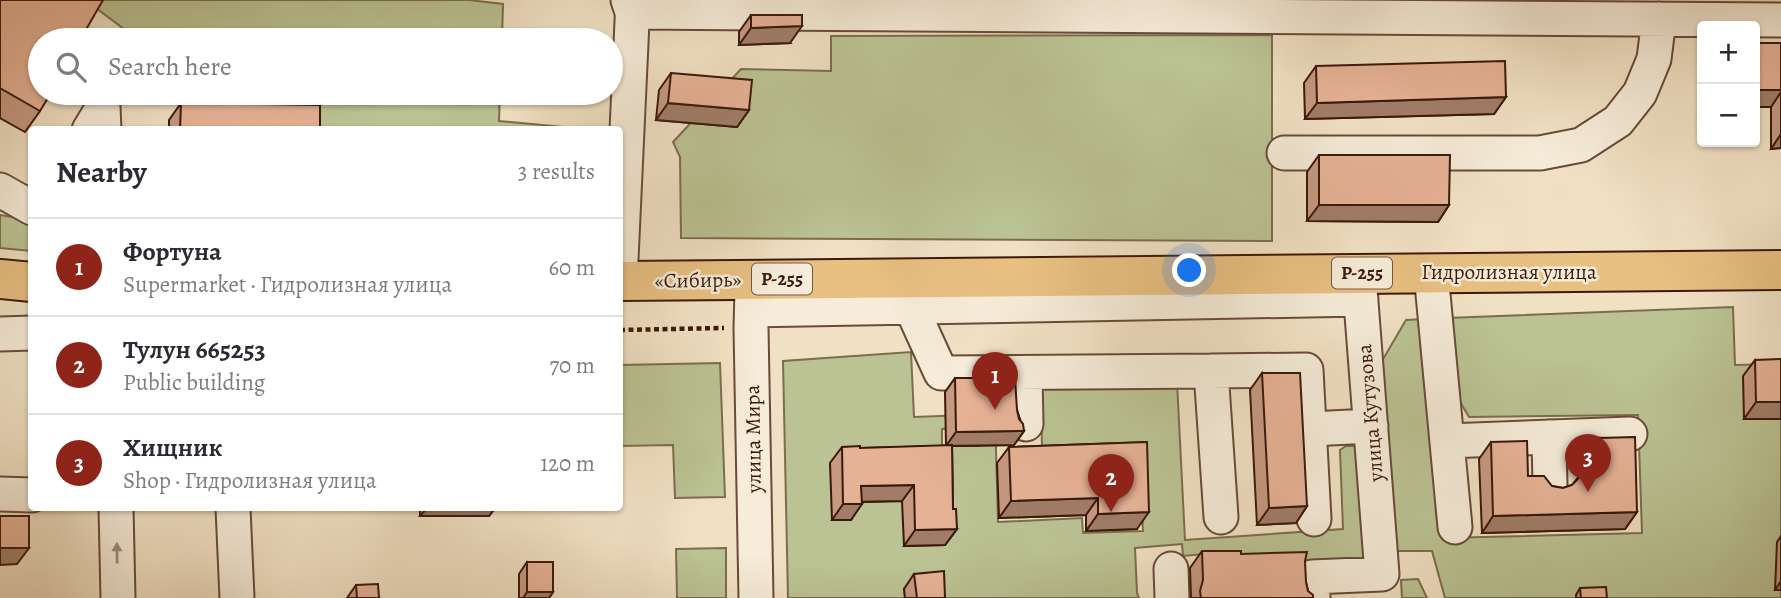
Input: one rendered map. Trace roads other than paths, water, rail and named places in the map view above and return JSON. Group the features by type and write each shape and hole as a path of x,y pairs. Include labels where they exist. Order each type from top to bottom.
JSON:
{"highway":[{"name":"Гидролизная улица","path":"944,277 1360,286 1431,272 1781,270"},
{"name":"«Сибирь»","path":"623,282 752,306 944,277"},
{"path":"0,279 28,282"}],"street":[{"path":"623,205 631,4 1781,20"},
{"path":"1284,153 1540,153 1581,145 1618,121 1640,93 1654,59 1659,19"},
{"path":"0,190 28,206"},
{"path":"1431,272 1455,527"},
{"path":"752,306 911,307 1360,286"},
{"name":"улица Кутузова","path":"1313,598 1312,577 1382,574 1360,286"},
{"name":"улица Мира","path":"752,306 756,598"},
{"path":"911,307 941,373 1306,370 1314,519"},
{"path":"0,334 28,334"},
{"path":"1211,371 1221,517"},
{"path":"1025,373 1026,424"},
{"path":"1310,429 1371,426"},
{"path":"1447,441 1630,434"},
{"path":"1549,437 1550,486"},
{"path":"0,494 28,495"},
{"path":"116,511 118,598"},
{"path":"233,511 237,598"}],"place":[{"name":"Фортуна","path":"995,410"},
{"name":"Хищник","path":"1588,492"},
{"name":"Тулун 665253","path":"1111,512"}]}
